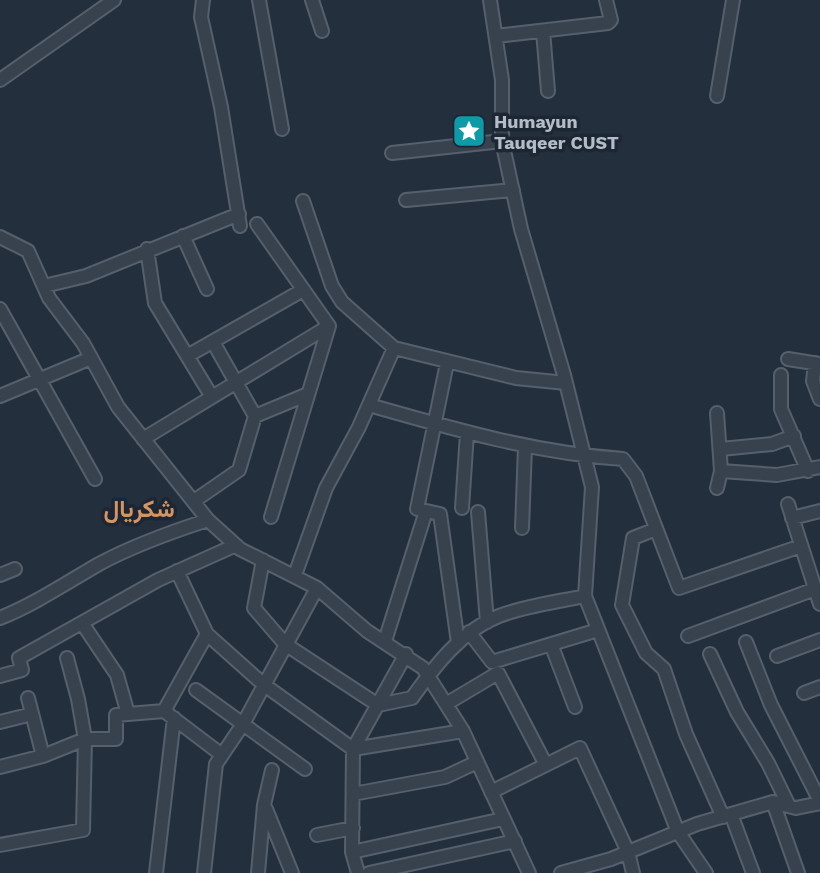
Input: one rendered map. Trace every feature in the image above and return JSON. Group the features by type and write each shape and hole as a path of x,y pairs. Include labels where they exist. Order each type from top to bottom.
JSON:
{"street":[{"path":"0,80 114,0"},
{"path":"44,286 86,276 147,249 240,220 221,107 205,43 201,17 203,0"},
{"path":"259,0 282,129"},
{"path":"312,0 322,31"},
{"path":"490,0 502,80 502,141 592,487 585,596 678,832 706,873"},
{"path":"496,36 608,23 611,20 606,0"},
{"path":"717,96 733,0"},
{"path":"543,31 548,91"},
{"path":"392,153 502,141"},
{"path":"406,200 513,190"},
{"path":"303,201 332,286 342,302 394,348 516,379 566,383"},
{"path":"257,224 329,326"},
{"path":"183,236 207,289"},
{"path":"0,237 28,251 44,286 91,358 118,407 208,520 236,545 317,588 367,631 406,654 428,675 463,731 529,873"},
{"path":"147,249 155,303 189,355 212,397"},
{"path":"189,355 303,290"},
{"path":"0,309 95,479"},
{"path":"143,439 329,326"},
{"path":"271,517 329,326"},
{"path":"194,501 239,470 255,416 214,342"},
{"path":"295,575 326,488 369,405 394,348"},
{"path":"0,396 91,358"},
{"path":"788,359 818,364 813,381 820,399"},
{"path":"447,362 417,509 440,514 458,643"},
{"path":"721,471 748,475 814,469 781,409 781,375"},
{"path":"255,416 308,394"},
{"path":"369,405 525,447 584,457 623,459 636,476 679,589 802,546"},
{"path":"717,414 721,471 717,488"},
{"path":"461,508 467,433"},
{"path":"720,449 772,443 794,436"},
{"path":"522,528 525,447"},
{"path":"788,504 820,604"},
{"path":"385,641 426,511"},
{"path":"792,518 820,511"},
{"path":"478,512 487,622"},
{"path":"0,618 27,607 101,563 161,535 208,520"},
{"path":"656,529 633,538 622,604 646,653 664,669 686,734 753,873"},
{"path":"0,676 22,670 19,658 82,623 177,571 236,545"},
{"path":"263,560 254,608 285,644 378,705 412,698 428,675 469,632 498,616 585,596"},
{"path":"0,575 15,569"},
{"path":"177,571 207,634 263,684 353,749 463,731"},
{"path":"204,873 216,764 243,724 317,588"},
{"path":"688,636 815,589"},
{"path":"82,623 117,676 128,714"},
{"path":"469,632 492,662 598,630"},
{"path":"156,873 169,715 207,634"},
{"path":"777,656 820,639"},
{"path":"561,873 773,802 796,808 820,802 771,705 746,642"},
{"path":"551,644 575,707"},
{"path":"358,873 352,852 353,749 406,654"},
{"path":"710,654 737,712 768,763 789,806"},
{"path":"0,845 83,830 85,739 67,659"},
{"path":"446,704 498,673 546,765"},
{"path":"804,693 820,687"},
{"path":"196,690 305,769"},
{"path":"28,698 43,756"},
{"path":"0,722 32,714"},
{"path":"0,767 43,756 85,739 116,739 116,715 128,714 169,715 222,755"},
{"path":"491,792 580,748 628,852 633,873"},
{"path":"354,794 446,777 477,762"},
{"path":"258,873 264,804 272,770"},
{"path":"773,802 798,873"},
{"path":"264,804 292,873"},
{"path":"352,852 503,819"},
{"path":"317,835 353,828"},
{"path":"369,873 515,841"}],"place":[{"name":"Humayun Tauqeer CUST","path":"469,131"}],"district":[{"name":"شکریال","path":"139,509"}]}
